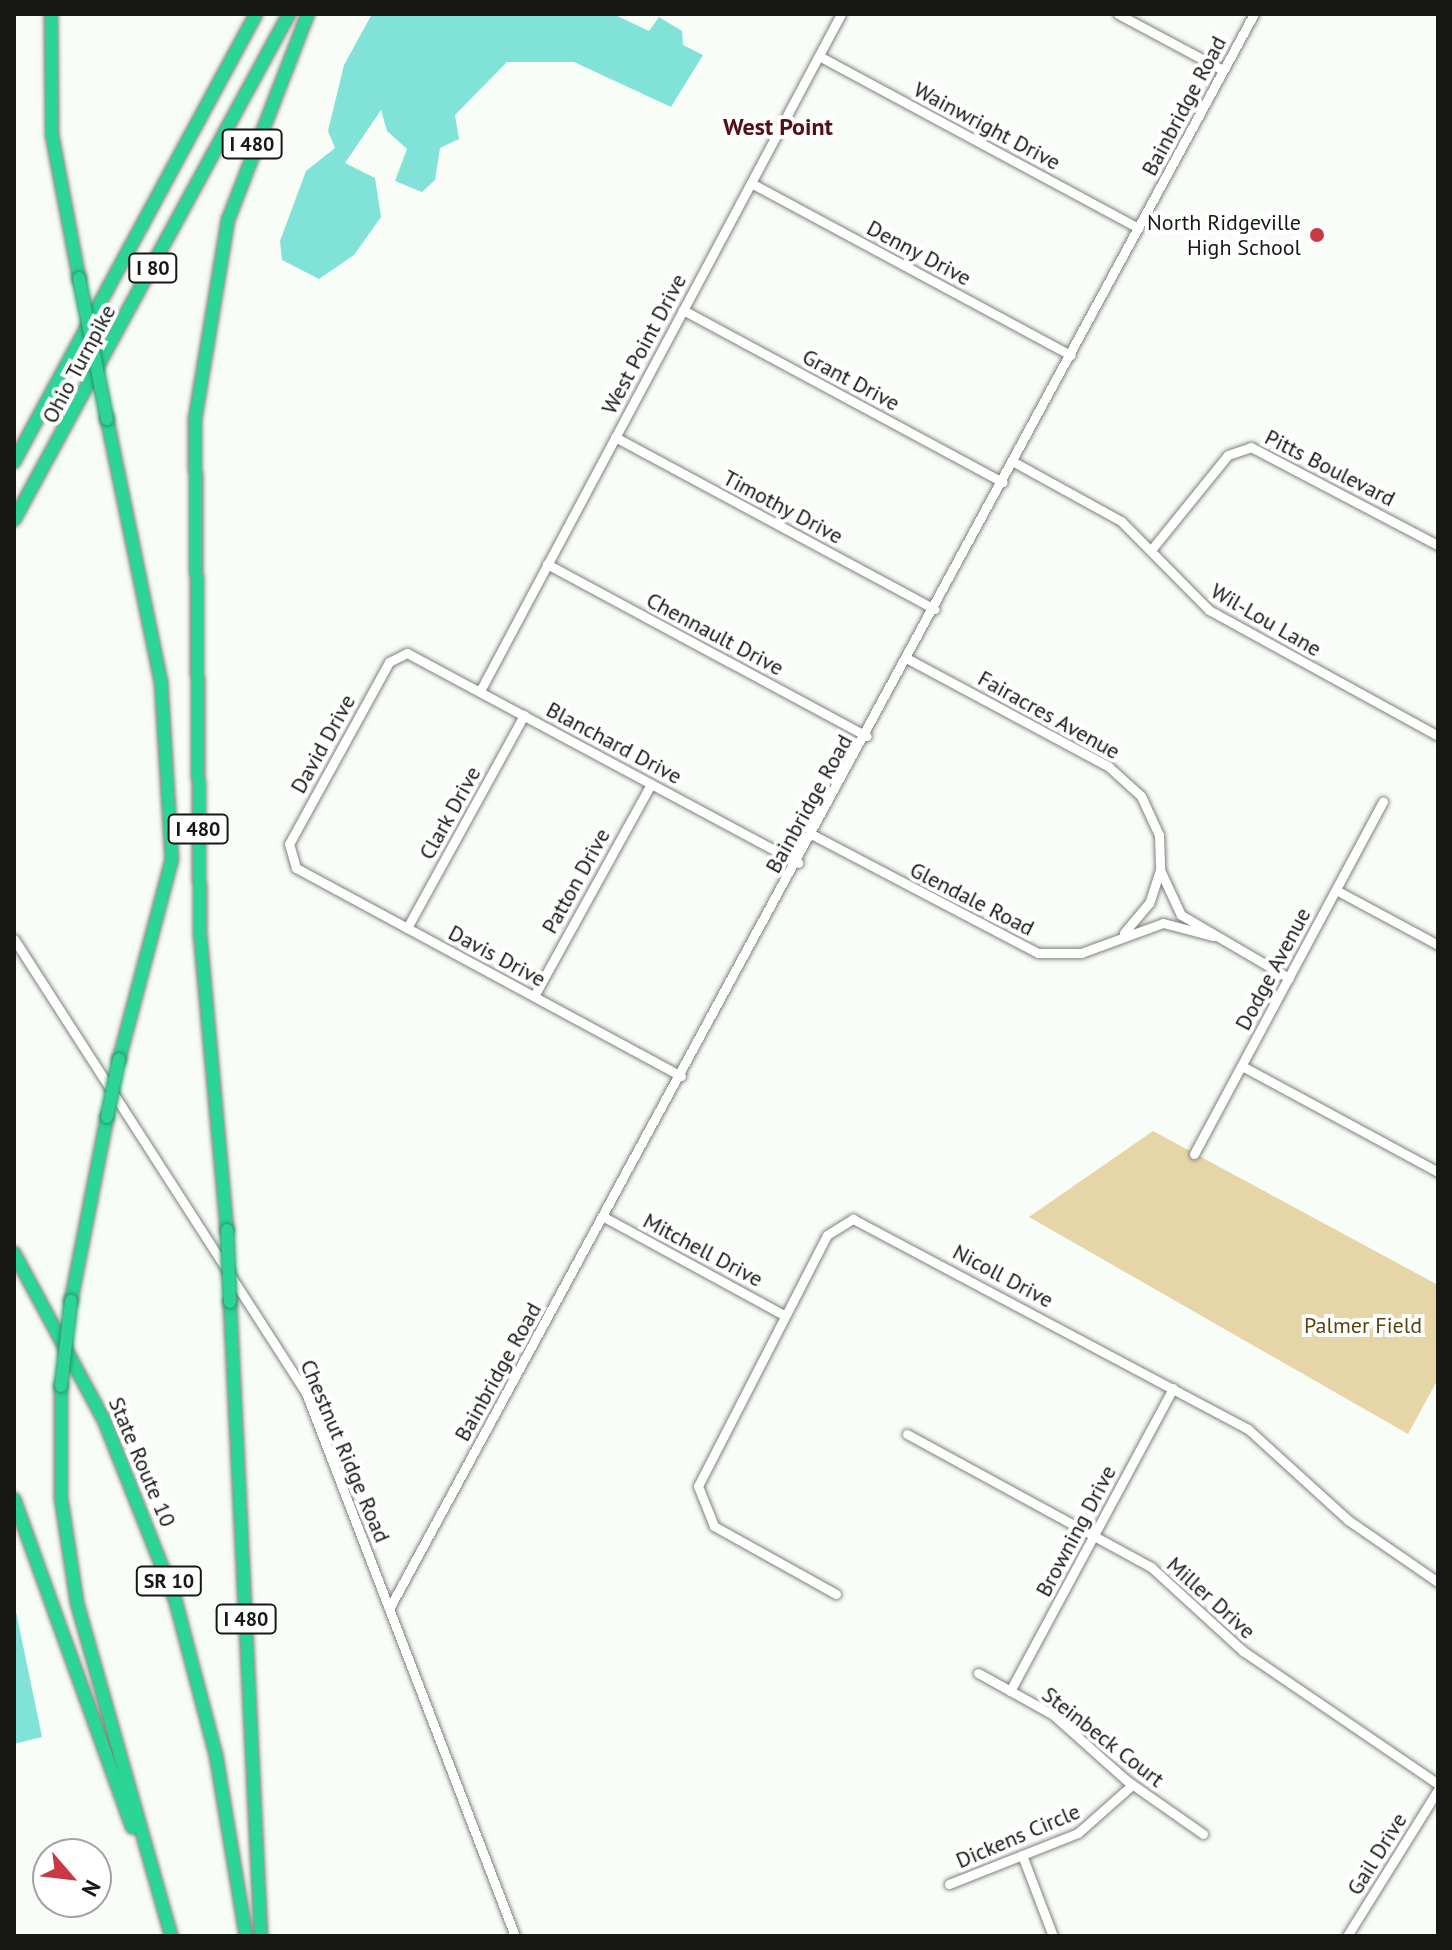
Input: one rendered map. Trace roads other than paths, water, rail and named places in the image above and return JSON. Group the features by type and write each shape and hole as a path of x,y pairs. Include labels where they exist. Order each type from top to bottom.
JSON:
{"highway":[{"name":"I 480","path":"51,14 52,135 161,681 172,856 119,1059 71,1301 61,1386 61,1498 75,1593 170,1931"},
{"name":"Ohio Turnpike","path":"14,461 256,14"},
{"name":"Ohio Turnpike","path":"14,520 289,14"},
{"name":"I 480","path":"261,1936 227,1230 200,932 195,419 228,220 308,14"},
{"name":"State Route 10","path":"14,1253 104,1420 175,1599 214,1745 246,1936"},
{"path":"14,1499 170,1931"}],"street":[{"name":"West Point Drive","path":"480,691 841,14"},
{"path":"1118,14 1223,70"},
{"name":"Bainbridge Road","path":"390,1607 867,736 1254,14"},
{"name":"Wainwright Drive","path":"819,56 1139,228"},
{"name":"Denny Drive","path":"751,183 1071,355"},
{"name":"Grant Drive","path":"683,310 1003,482"},
{"name":"Timothy Drive","path":"615,437 935,609"},
{"name":"Pitts Boulevard","path":"1151,550 1228,455 1251,447 1438,545"},
{"name":"Wil-Lou Lane","path":"1014,462 1109,513 1151,550 1209,610 1438,736"},
{"name":"Chennault Drive","path":"547,564 867,736"},
{"name":"Blanchard Drive","path":"413,655 798,863"},
{"name":"David Drive","path":"296,868 287,854 296,830 389,662 413,655"},
{"name":"Fairacres Avenue","path":"908,659 1123,777 1154,818 1160,870 1181,915 1289,978"},
{"name":"Clark Drive","path":"407,928 524,715"},
{"name":"Patton Drive","path":"534,996 651,784"},
{"name":"Dodge Avenue","path":"1194,1154 1383,801"},
{"name":"Glendale Road","path":"813,835 1030,950 1081,953 1122,935 1163,923 1213,936"},
{"name":"Davis Drive","path":"296,868 681,1076"},
{"name":"Fairacres Avenue","path":"1122,935 1149,903 1160,870"},
{"path":"1336,890 1438,945"},
{"name":"Chestnut Ridge Road","path":"14,939 287,1359 390,1607 515,1936"},
{"path":"1242,1066 1438,1172"},
{"name":"Mitchell Drive","path":"604,1217 784,1315"},
{"name":"Nicoll Drive","path":"836,1594 725,1534 703,1512 700,1472 834,1227 861,1220 1248,1429 1348,1520 1438,1582"},
{"name":"Browning Drive","path":"1010,1691 1173,1388"},
{"name":"Miller Drive","path":"907,1434 1151,1567 1243,1651 1438,1784"},
{"name":"Steinbeck Court","path":"978,1673 1066,1725 1132,1785 1203,1834"},
{"name":"Dickens Circle","path":"949,1884 1087,1828 1132,1785"},
{"name":"Gail Drive","path":"1347,1936 1438,1790"},
{"path":"1022,1855 1053,1936"}],"water":[{"path":"372,14 613,14 649,31 659,17 682,31 683,45 703,55 671,107 574,62 507,62 455,115 459,139 440,148 435,180 422,192 395,181 407,149 387,131 381,110 345,163 375,178 381,217 354,255 319,279 282,260 280,241 306,171 335,148 328,131 344,65"},
{"path":"14,1602 42,1737 14,1744"}],"place":[{"name":"North Ridgeville High School","path":"1317,235"}],"district":[{"name":"West Point","path":"778,127"}],"park label":[{"name":"Palmer Field","path":"1363,1326"}]}
